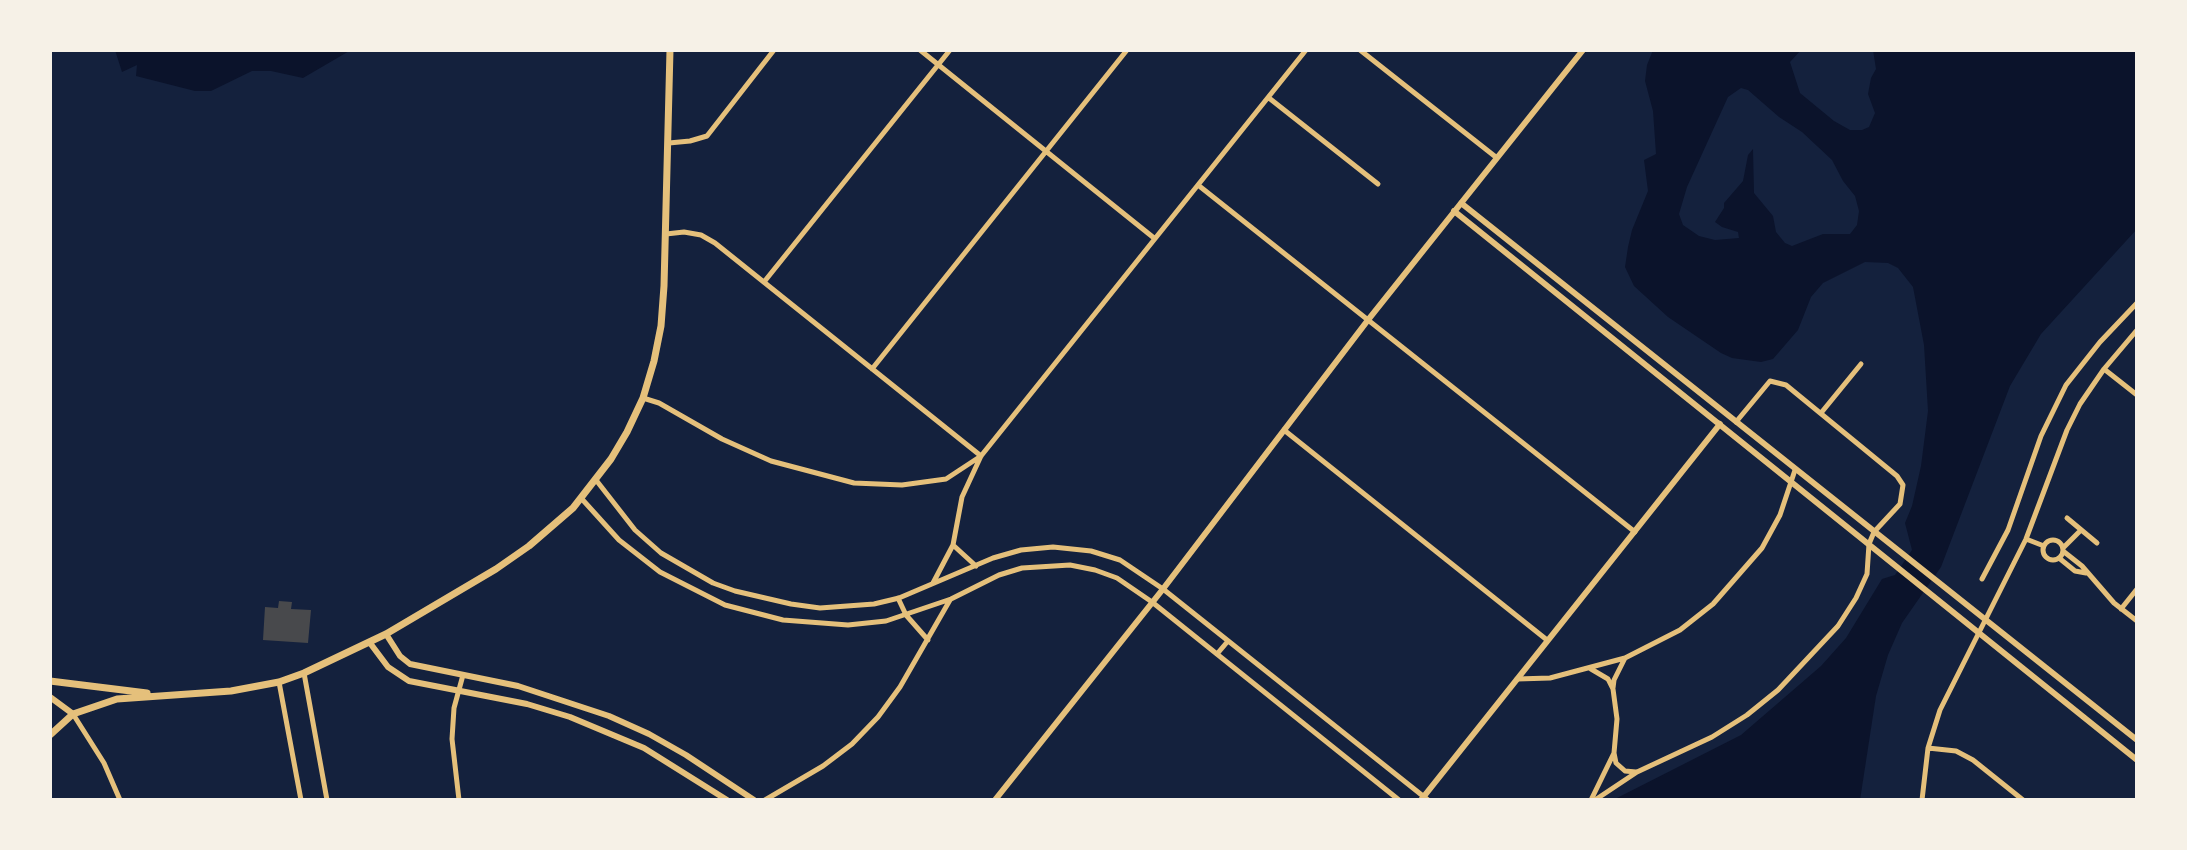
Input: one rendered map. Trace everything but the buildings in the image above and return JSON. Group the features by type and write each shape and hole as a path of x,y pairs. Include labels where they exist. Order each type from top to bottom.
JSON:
{"main road":[{"path":"50,735 73,714 117,699 231,691 279,682 304,673 370,643 496,569 554,526 581,498 627,432 643,398 661,326 670,50"},
{"path":"50,681 161,695"}],"street":[{"path":"669,143 707,136 774,50"},
{"path":"920,50 1154,238"},
{"path":"764,282 950,50"},
{"path":"872,369 1127,50"},
{"path":"933,583 953,545 962,497 981,456 1306,50"},
{"path":"1360,50 1497,158"},
{"path":"995,800 1163,589 1368,320 1583,50"},
{"path":"1269,98 1378,184"},
{"path":"1198,185 1635,532"},
{"path":"1461,203 2137,740"},
{"path":"1454,211 2137,760"},
{"path":"666,234 684,232 701,235 981,456"},
{"path":"1982,579 2008,530 2041,436 2066,385 2100,342 2137,303"},
{"path":"1922,800 1928,748 1940,710 2026,539 2067,430 2104,369 2137,330"},
{"path":"1821,413 1861,364"},
{"path":"2104,369 2137,395"},
{"path":"1593,800 1637,772 1712,737 1778,690 1812,656 1856,598 1867,574 1869,544 1874,532 1900,504 1903,485 1897,476 1786,385 1770,381 1736,422"},
{"path":"643,398 659,403 722,439 771,461 854,483 902,485 946,479 981,456"},
{"path":"596,480 635,530 661,553 713,583 757,597 820,608 874,604 898,598 1021,550 1053,547 1091,551 1120,560 1163,589 1424,799 1727,415"},
{"path":"1284,430 1547,640"},
{"path":"1517,679 1550,678 1590,669 1625,658 1680,630 1713,604 1762,548 1780,515 1795,470"},
{"path":"581,498 619,540 683,586 725,605 772,618 848,625 906,615 951,599 999,575 1034,566 1070,565 1117,578 1152,602 1399,800"},
{"path":"2067,518 2097,543"},
{"path":"2059,558 2081,530"},
{"path":"2026,539 2044,546"},
{"path":"2044,546 2054,540 2060,542 2063,550 2121,609 2137,621"},
{"path":"953,545 976,566"},
{"path":"2044,546 2043,551 2048,558 2059,558 2075,571 2087,573"},
{"path":"2121,609 2137,589"},
{"path":"898,598 906,615 928,640"},
{"path":"765,800 823,766 852,744 878,717 951,599"},
{"path":"386,634 400,656 410,664 518,686 609,716 686,755 754,800"},
{"path":"1217,654 1228,641"},
{"path":"370,643 397,675 419,683 527,704 608,732 675,765 727,800"},
{"path":"1625,658 1614,680 1617,719 1614,753 1616,763 1625,771 1637,772"},
{"path":"1590,669 1608,679 1613,689"},
{"path":"304,673 327,800"},
{"path":"459,800 452,739 458,689 463,674"},
{"path":"279,682 301,800"},
{"path":"2065,701 2074,690"},
{"path":"50,697 73,714 104,763 117,800"},
{"path":"1928,748 1956,751 1973,760 2023,800"},
{"path":"1593,800 1614,753"}],"water":[{"path":"115,50 351,50 303,78 271,71 252,71 211,91 195,91 136,76 137,65 122,72"},
{"path":"1653,50 1801,50 1790,62 1800,93 1834,121 1850,130 1862,130 1869,127 1875,113 1868,94 1876,69 1873,50 2137,50 2137,229 2041,334 2010,386 1941,567 1902,623 1888,655 1876,696 1860,800 1613,800 1741,735 1821,666 1846,638 1882,579 1895,575 1912,550 1905,523 1921,466 1928,411 1924,345 1913,287 1898,268 1888,263 1865,262 1823,283 1811,297 1798,330 1773,359 1761,362 1732,358 1721,353 1668,317 1634,286 1625,267 1628,247 1648,191 1644,160 1656,154 1653,111 1645,81","holes":["1741,88 1748,90 1832,160 1855,196 1859,211 1857,225 1850,234 1823,234 1792,246 1785,243 1776,232 1773,216 1754,193 1753,149 1748,155 1743,181 1724,203 1715,222 1738,232 1739,238 1715,240 1699,236 1683,225 1679,214 1687,187 1728,97"]}]}
